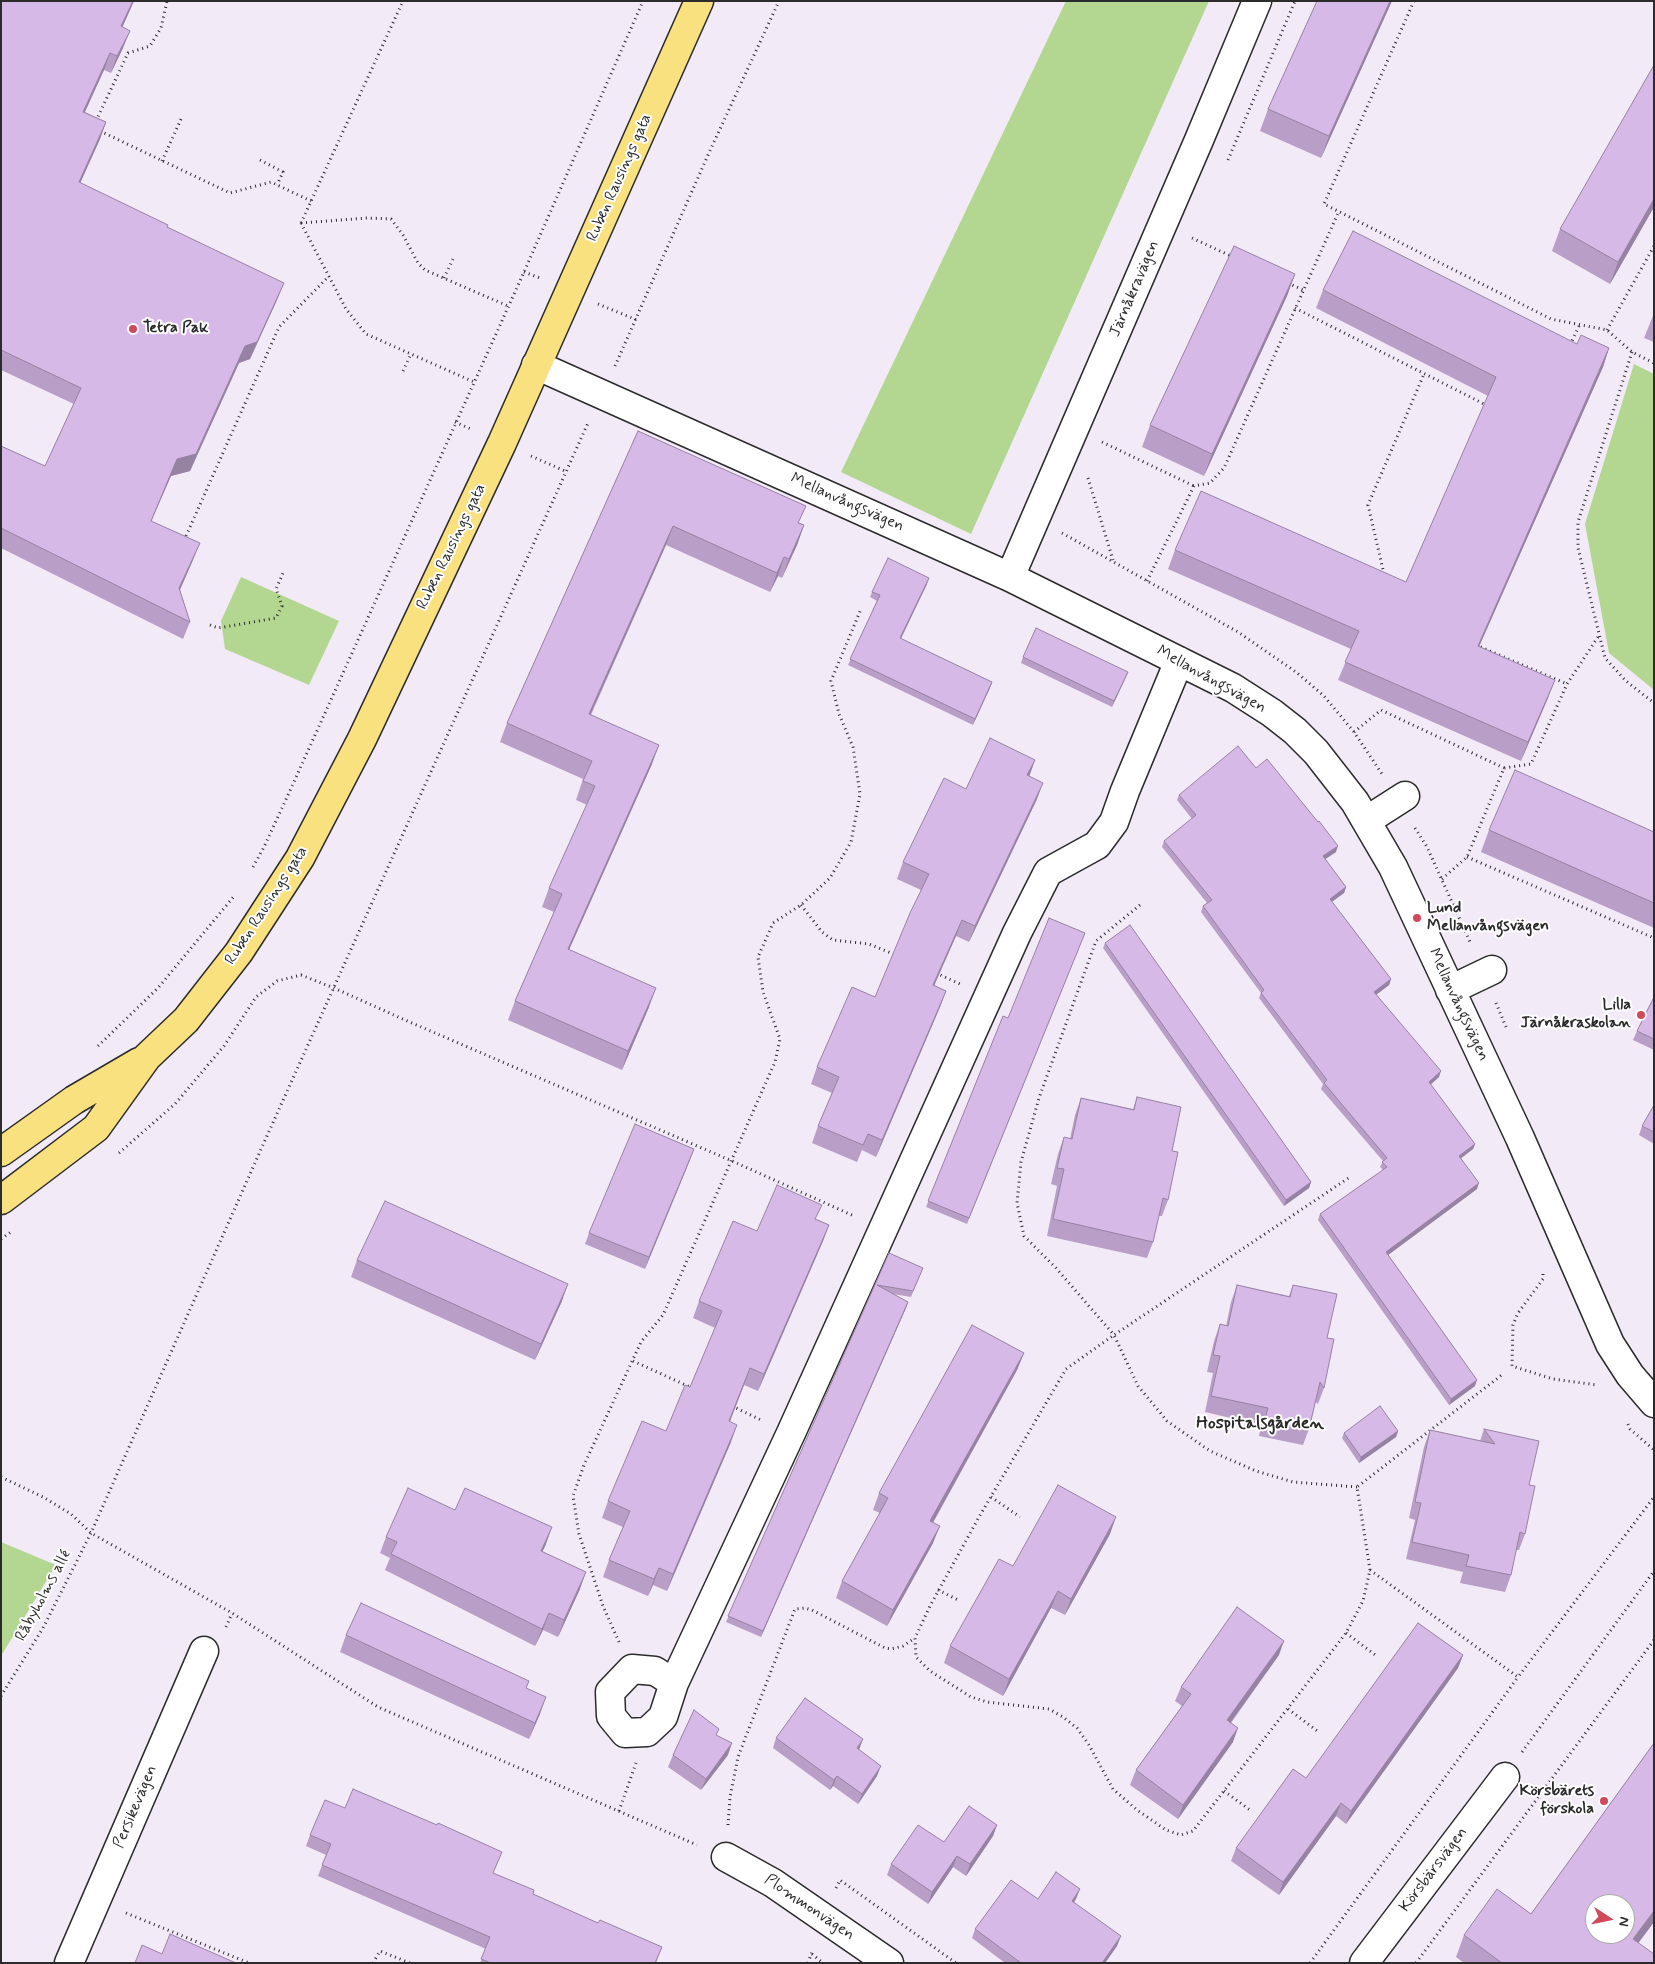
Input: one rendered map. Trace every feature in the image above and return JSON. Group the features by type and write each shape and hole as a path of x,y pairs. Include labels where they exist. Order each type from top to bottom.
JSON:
{"main road":[{"name":"Ruben Rausings gata","path":"1,1200 96,1128 147,1057 186,1020 240,952 300,858 362,738 502,443 699,1"},
{"name":"Ruben Rausings gata","path":"1,1152 74,1100 147,1057"}],"street":[{"name":"Järnåkravägen","path":"1010,577 1257,1"},
{"name":"Mellanvångsvägen","path":"536,365 1010,577 1233,688 1272,713 1294,731 1316,752 1355,802 1393,867 1520,1138 1610,1344 1630,1375 1654,1403"},
{"path":"674,1683 655,1671 632,1669 610,1692 611,1716 625,1733 647,1732 664,1718 674,1683 791,1434 1017,933 1048,872 1097,845 1114,822 1179,660"},
{"path":"1366,821 1405,796"},
{"path":"1450,990 1492,970"},
{"name":"Persikevägen","path":"69,1963 204,1651"},
{"name":"Körsbärsvägen","path":"1364,1963 1505,1777"},
{"name":"Plommonvägen","path":"726,1857 773,1883 889,1963"}],"path":[{"path":"167,1 162,28 150,46 128,53 94,128 230,193 271,182 311,201"},
{"path":"301,223 403,1"},
{"path":"249,873 272,830 643,1"},
{"name":"Råbyholms allé","path":"1,1696 43,1628 91,1533 601,394 637,320 708,155 779,1"},
{"path":"1414,1 1324,204 1551,319 1607,330 1632,352 1654,363"},
{"path":"162,160 182,117"},
{"path":"260,160 283,172 277,185"},
{"path":"1102,441 1194,486 1210,483 1224,468 1339,211"},
{"path":"301,223 367,218 391,219 403,235 418,263 425,270 508,306"},
{"path":"301,223 346,309 366,334 474,382"},
{"path":"1192,238 1235,258"},
{"path":"1607,330 1654,246"},
{"path":"444,278 453,259"},
{"path":"186,536 280,327 329,276"},
{"path":"1286,282 1303,290"},
{"path":"1295,308 1491,408"},
{"path":"1568,350 1580,324"},
{"path":"1632,352 1578,522 1578,548 1605,658 1626,681 1654,703"},
{"path":"403,371 411,354"},
{"path":"1386,580 1368,505 1424,374"},
{"path":"1087,475 1113,561"},
{"path":"1148,581 1194,486"},
{"path":"210,625 218,628 276,618 282,606 276,590 284,571"},
{"path":"632,1669 603,1606 579,1534 574,1496 584,1464 641,1342 663,1315 775,1062 780,1039 763,992 758,957 774,924 800,905 830,878 851,842 860,794 853,747 839,714 831,681 861,609"},
{"path":"1354,732 1381,710 1504,768 1531,764 1567,684 1599,637"},
{"path":"1471,642 1567,684"},
{"path":"1442,879 1467,857 1504,768"},
{"path":"1467,857 1654,938"},
{"path":"96,1048 158,988 236,894"},
{"path":"800,905 822,932 833,940 869,944 900,957"},
{"path":"1140,905 1096,941 1039,1098 1021,1162 1018,1204 1024,1236 1056,1268 1114,1335 1138,1386 1167,1421 1210,1451 1256,1472 1294,1482 1357,1487 1503,1374"},
{"path":"934,972 988,996"},
{"path":"118,1154 175,1104 224,1046 256,997 277,981 301,975 732,1161 883,1229"},
{"path":"1350,1177 1066,1368 938,1590 915,1638 916,1657 930,1671 971,1697 987,1702 1049,1709 1063,1717 1077,1728 1090,1746 1113,1789 1137,1810 1166,1830 1181,1835 1193,1831 1346,1633 1363,1601 1370,1570 1357,1487"},
{"path":"1,1239 16,1229"},
{"path":"1543,1270 1543,1280 1518,1313 1513,1325 1512,1366 1553,1379 1600,1386"},
{"path":"633,1360 694,1389"},
{"path":"729,1405 791,1434"},
{"path":"1626,1420 1630,1429 1654,1450"},
{"path":"1,1477 43,1497 71,1514 91,1533 232,1613 378,1707 726,1857 730,1797 738,1757 795,1609 805,1608 812,1610 886,1648 891,1649 903,1646 915,1638"},
{"path":"991,1497 1020,1517"},
{"path":"1310,1963 1518,1677 1654,1497"},
{"path":"1370,1570 1518,1677"},
{"path":"1505,1777 1654,1571"},
{"path":"938,1590 960,1601"},
{"path":"1346,1633 1378,1657"},
{"path":"1416,1963 1654,1640"},
{"path":"1288,1709 1320,1733"},
{"path":"619,1811 647,1732"},
{"path":"1224,1791 1250,1810"},
{"path":"822,1915 840,1880 956,1963"},
{"path":"96,1901 249,1963"},
{"path":"373,1963 380,1951 410,1963"},
{"path":"812,1954 823,1963"}],"green space":[{"path":"1066,1 1209,1 971,534 841,472"},
{"path":"1634,364 1654,374 1654,690 1609,653 1585,524"},
{"path":"241,577 339,621 309,685 225,649 221,621"},
{"path":"1,1542 56,1565 1,1656"}],"building":[{"name":"Tetra Pak","path":"1,1 133,1 121,26 130,31 117,56 110,53 83,112 106,122 79,182 284,283 257,342 245,346 196,454 177,459 151,521 200,543 179,588 190,622 1,528 1,446 45,466 81,388 1,350"},
{"path":"1317,1 1390,1 1329,136 1268,109"},
{"path":"1654,65 1654,199 1618,262 1560,229"},
{"path":"1353,231 1577,344 1581,335 1609,348 1478,646 1555,680 1528,742 1345,662 1359,631 1175,550 1201,491 1406,582 1496,377 1323,290"},
{"path":"1234,246 1295,274 1212,454 1150,425"},
{"path":"638,431 806,506 798,523 804,525 789,559 784,557 777,573 673,526 589,714 659,745 568,949 656,988 628,1051 515,1001 562,894 549,888 595,786 583,781 592,761 507,723"},
{"path":"888,558 929,578 900,638 992,682 975,719 850,659 880,595 872,592"},
{"path":"1036,628 1128,672 1114,701 1023,657"},
{"path":"990,738 1035,760 1027,775 1043,783 975,926 962,920 933,985 946,991 882,1140 868,1134 863,1145 818,1126 839,1077 817,1067 852,987 875,997 910,913 929,874 903,862 944,778 966,789"},
{"path":"1238,746 1256,768 1267,759 1338,846 1323,856 1346,887 1330,899 1391,979 1374,992 1441,1071 1429,1082 1475,1144 1459,1156 1479,1183 1386,1252 1477,1380 1451,1399 1320,1214 1387,1167 1382,1162 1387,1158 1324,1083 1327,1080 1261,993 1264,990 1203,906 1212,900 1164,841 1196,815 1179,795"},
{"path":"1515,770 1654,832 1654,903 1489,830"},
{"path":"1049,918 1085,933 969,1218 928,1201 1003,1016 1008,1018"},
{"path":"1130,925 1311,1182 1286,1200 1105,943"},
{"path":"1654,997 1654,1039 1637,1031"},
{"path":"1137,1097 1181,1107 1172,1151 1178,1152 1168,1200 1163,1198 1153,1242 1053,1219 1064,1169 1057,1168 1064,1137 1072,1139 1081,1098 1134,1110"},
{"path":"1654,1105 1654,1132 1642,1126"},
{"path":"635,1124 694,1149 649,1257 589,1233"},
{"path":"777,1185 822,1205 815,1219 829,1225 764,1374 750,1368 729,1421 737,1425 673,1574 659,1568 654,1579 609,1560 630,1511 608,1501 642,1421 666,1431 685,1385 690,1387 722,1311 699,1301 733,1221 757,1231"},
{"path":"385,1201 568,1284 541,1344 357,1260"},
{"path":"889,1253 923,1268 913,1291 877,1285 908,1302 763,1631 728,1616"},
{"path":"1237,1285 1290,1297 1293,1285 1337,1294 1327,1338 1334,1339 1324,1388 1320,1382 1309,1429 1265,1419 1268,1408 1211,1396 1220,1356 1213,1355 1220,1324 1228,1326"},
{"path":"972,1325 1024,1353 930,1521 940,1526 893,1610 842,1581 888,1498 879,1493"},
{"path":"1380,1406 1398,1431 1361,1457 1344,1433"},
{"path":"1484,1429 1539,1441 1529,1485 1535,1486 1525,1534 1520,1532 1511,1575 1466,1566 1469,1555 1412,1542 1421,1503 1415,1502 1430,1430 1495,1444"},
{"path":"1058,1485 1116,1517 1071,1599 1058,1591 1009,1679 950,1646 999,1559 1013,1566"},
{"path":"408,1488 455,1510 465,1488 552,1527 541,1551 586,1572 564,1620 549,1613 542,1629 391,1554 397,1542 386,1537"},
{"path":"361,1603 529,1681 526,1688 546,1697 535,1723 346,1635"},
{"path":"1237,1607 1284,1641 1227,1720 1238,1728 1183,1805 1136,1770 1191,1694 1181,1687"},
{"path":"1418,1623 1463,1655 1351,1811 1341,1803 1283,1882 1236,1848 1293,1769 1306,1778"},
{"path":"805,1698 863,1739 857,1748 881,1766 862,1794 837,1776 834,1780 776,1738"},
{"path":"694,1710 719,1729 716,1735 732,1743 706,1779 673,1755"},
{"path":"1654,1743 1654,1911 1635,1936 1635,1894 1585,1894 1585,1944 1635,1944 1635,1940 1654,1954 1654,1963 1502,1963 1464,1935 1497,1889 1531,1914"},
{"path":"353,1789 437,1825 438,1823 502,1852 493,1873 534,1890 533,1894 598,1923 600,1920 662,1947 655,1963 491,1963 481,1959 490,1937 322,1865 331,1844 310,1835 325,1800 345,1808"},
{"path":"969,1806 997,1825 970,1864 957,1856 932,1892 891,1864 918,1825 944,1842"},
{"path":"1056,1872 1080,1889 1072,1901 1121,1936 1102,1963 1021,1963 975,1929 1011,1880 1038,1899"},
{"path":"170,1934 236,1963 135,1963 142,1945 162,1954"}],"place":[{"name":"Tetra Pak","path":"133,329"},
{"name":"Lund Mellanvångsvägen","path":"1417,918"},
{"name":"Lilla Järnåkraskolan","path":"1641,1015"},
{"name":"Körsbärets förskola","path":"1604,1801"}],"district":[{"name":"Hospitalsgården","path":"1260,1424"}]}
